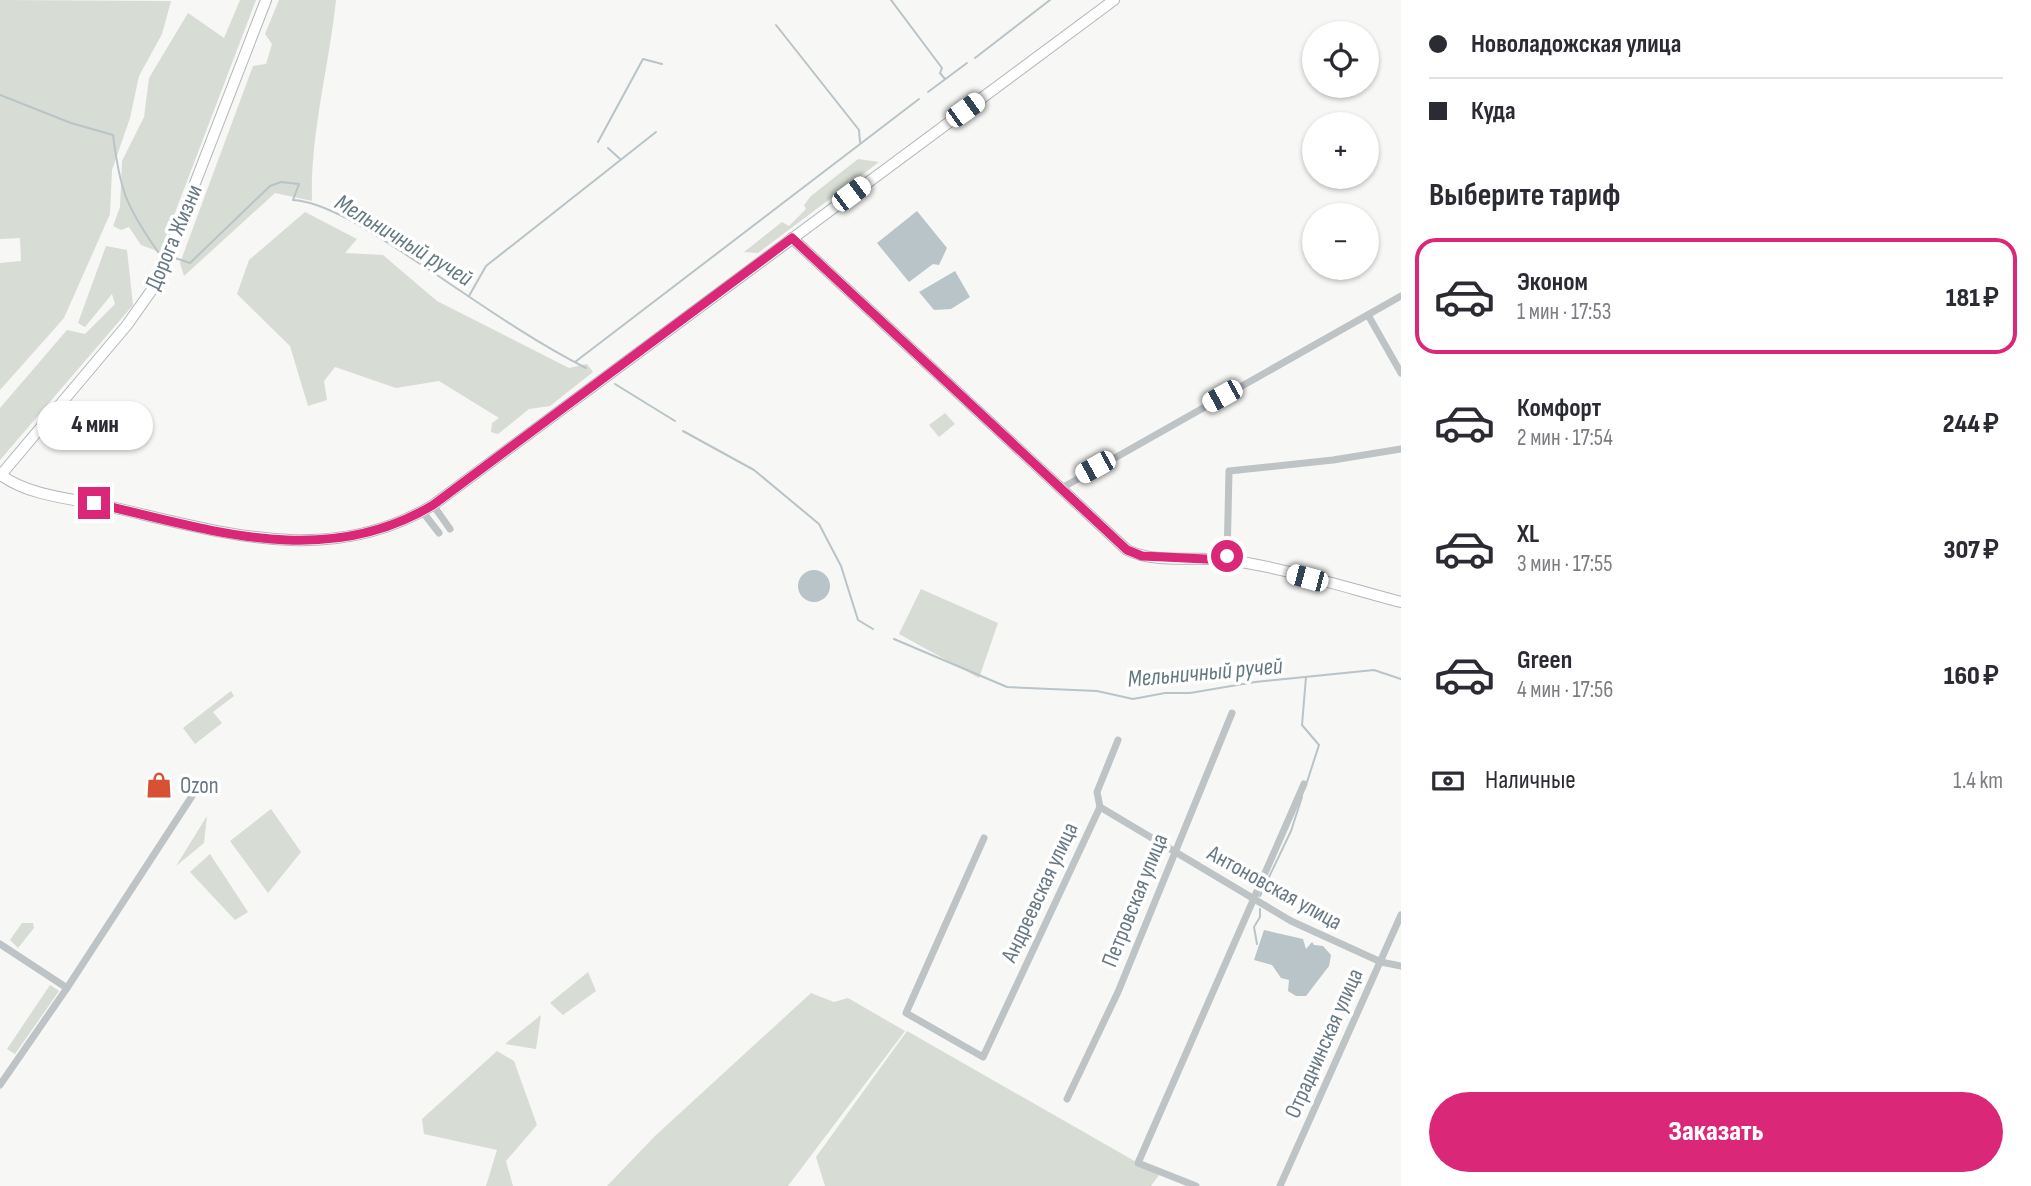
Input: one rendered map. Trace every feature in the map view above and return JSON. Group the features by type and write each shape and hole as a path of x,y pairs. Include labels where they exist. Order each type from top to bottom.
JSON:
{"main road":[{"name":"Дорога Жизни","path":"0,476 127,325 156,284 266,0"},
{"path":"0,476 19,486 278,541 348,537 378,530 433,505 1114,0"},
{"path":"792,238 1120,545 1134,554 1227,560 1401,602"}],"street":[{"path":"1060,489 1401,296"},
{"path":"1368,314 1401,373"},
{"path":"1227,560 1230,471 1333,460 1401,449"},
{"path":"433,505 450,529"},
{"path":"422,511 439,533"},
{"name":"Петровская улица","path":"1067,1099 1118,992 1232,713"},
{"name":"Андреевская улица","path":"984,838 906,1013 983,1057 1100,807 1097,792 1118,740"},
{"path":"1196,1186 1138,1163 1304,784"},
{"path":"0,1085 117,913 196,790"},
{"name":"Антоновская улица","path":"1100,807 1174,854 1327,940 1381,962 1401,966"},
{"name":"Отраднинская улица","path":"1280,1186 1401,915"},
{"path":"0,944 67,988"}],"shaded area":[{"path":"0,0 171,1 162,34 139,76 130,118 112,170 110,214 64,318 0,390 0,263 21,261 20,238 0,239"},
{"path":"240,0 256,0 160,252 141,245 129,227 121,230 113,226 120,207 122,161 144,117 149,78 188,13 224,38"},
{"path":"279,0 336,0 314,151 312,201 275,193 184,276 180,263 253,66 266,64 272,44 265,34"},
{"path":"858,159 879,162 758,253 744,252 782,222 789,226 806,209 804,205 811,196"},
{"path":"917,211 947,248 939,265 933,264 909,282 877,243"},
{"path":"305,212 357,239 345,253 383,255 437,301 569,368 587,364 593,372 550,406 529,409 498,434 491,432 492,423 499,418 439,381 396,388 335,367 324,381 327,400 308,406 290,346 237,294 249,260"},
{"path":"106,246 127,250 133,305 0,460 0,408 67,330 85,334 115,304 112,294 85,327 78,323"},
{"path":"955,271 970,297 951,309 934,310 919,292"},
{"path":"945,413 955,424 939,437 929,425"},
{"path":"814,570 825,575 830,586 825,597 814,602 803,597 798,586 803,575"},
{"path":"921,589 998,623 979,678 899,634"},
{"path":"231,691 234,696 213,712 222,723 195,744 183,728"},
{"path":"271,809 301,852 268,893 230,841"},
{"path":"207,816 204,843 176,866"},
{"path":"210,854 248,912 235,920 190,872"},
{"path":"22,923 33,923 34,928 18,948 10,940"},
{"path":"1264,930 1303,939 1306,949 1312,942 1314,945 1323,946 1331,955 1329,966 1306,996 1296,996 1288,991 1289,980 1281,978 1272,965 1254,960"},
{"path":"588,972 596,991 563,1015 550,1003"},
{"path":"50,985 59,991 15,1054 7,1049"},
{"path":"811,993 834,1002 848,998 905,1031 788,1186 607,1186 655,1136"},
{"path":"541,1015 536,1049 505,1044"},
{"path":"907,1031 1159,1175 1151,1186 825,1186 816,1157"},
{"path":"497,1051 514,1061 537,1125 506,1161 513,1186 486,1186 497,1150 424,1134 422,1119"}],"waterway":[{"path":"891,0 942,68 940,73 945,79"},
{"path":"975,58 1050,0"},
{"path":"776,25 859,130 860,142"},
{"path":"598,142 643,59 662,64"},
{"path":"928,92 967,63"},
{"name":"Мельничный ручей","path":"0,95 71,123 113,135 118,170 126,197 147,236 158,252 163,254"},
{"path":"575,362 919,99"},
{"path":"469,296 486,266 656,132"},
{"path":"608,148 620,159"},
{"name":"Мельничный ручей","path":"172,257 190,263 270,186 281,182 299,184 293,200 325,208 359,225 523,332 586,368"},
{"name":"Мельничный ручей","path":"615,384 675,421"},
{"name":"Мельничный ручей","path":"683,431 754,470 819,524 841,566 858,620 873,629"},
{"name":"Мельничный ручей","path":"894,639 1007,687 1097,691 1133,699 1255,682 1374,670 1401,679"},
{"path":"1306,677 1302,725 1319,745 1307,782"},
{"path":"1260,896 1291,831 1302,797"},
{"path":"1257,944 1254,927 1260,917 1260,909"}],"place":[{"name":"Ozon","path":"159,785"}],"route":[{"path":"94,503 237,535 278,541 320,541 348,537 407,520 433,505 792,238 1120,545 1139,555 1227,560 1227,556"}]}
